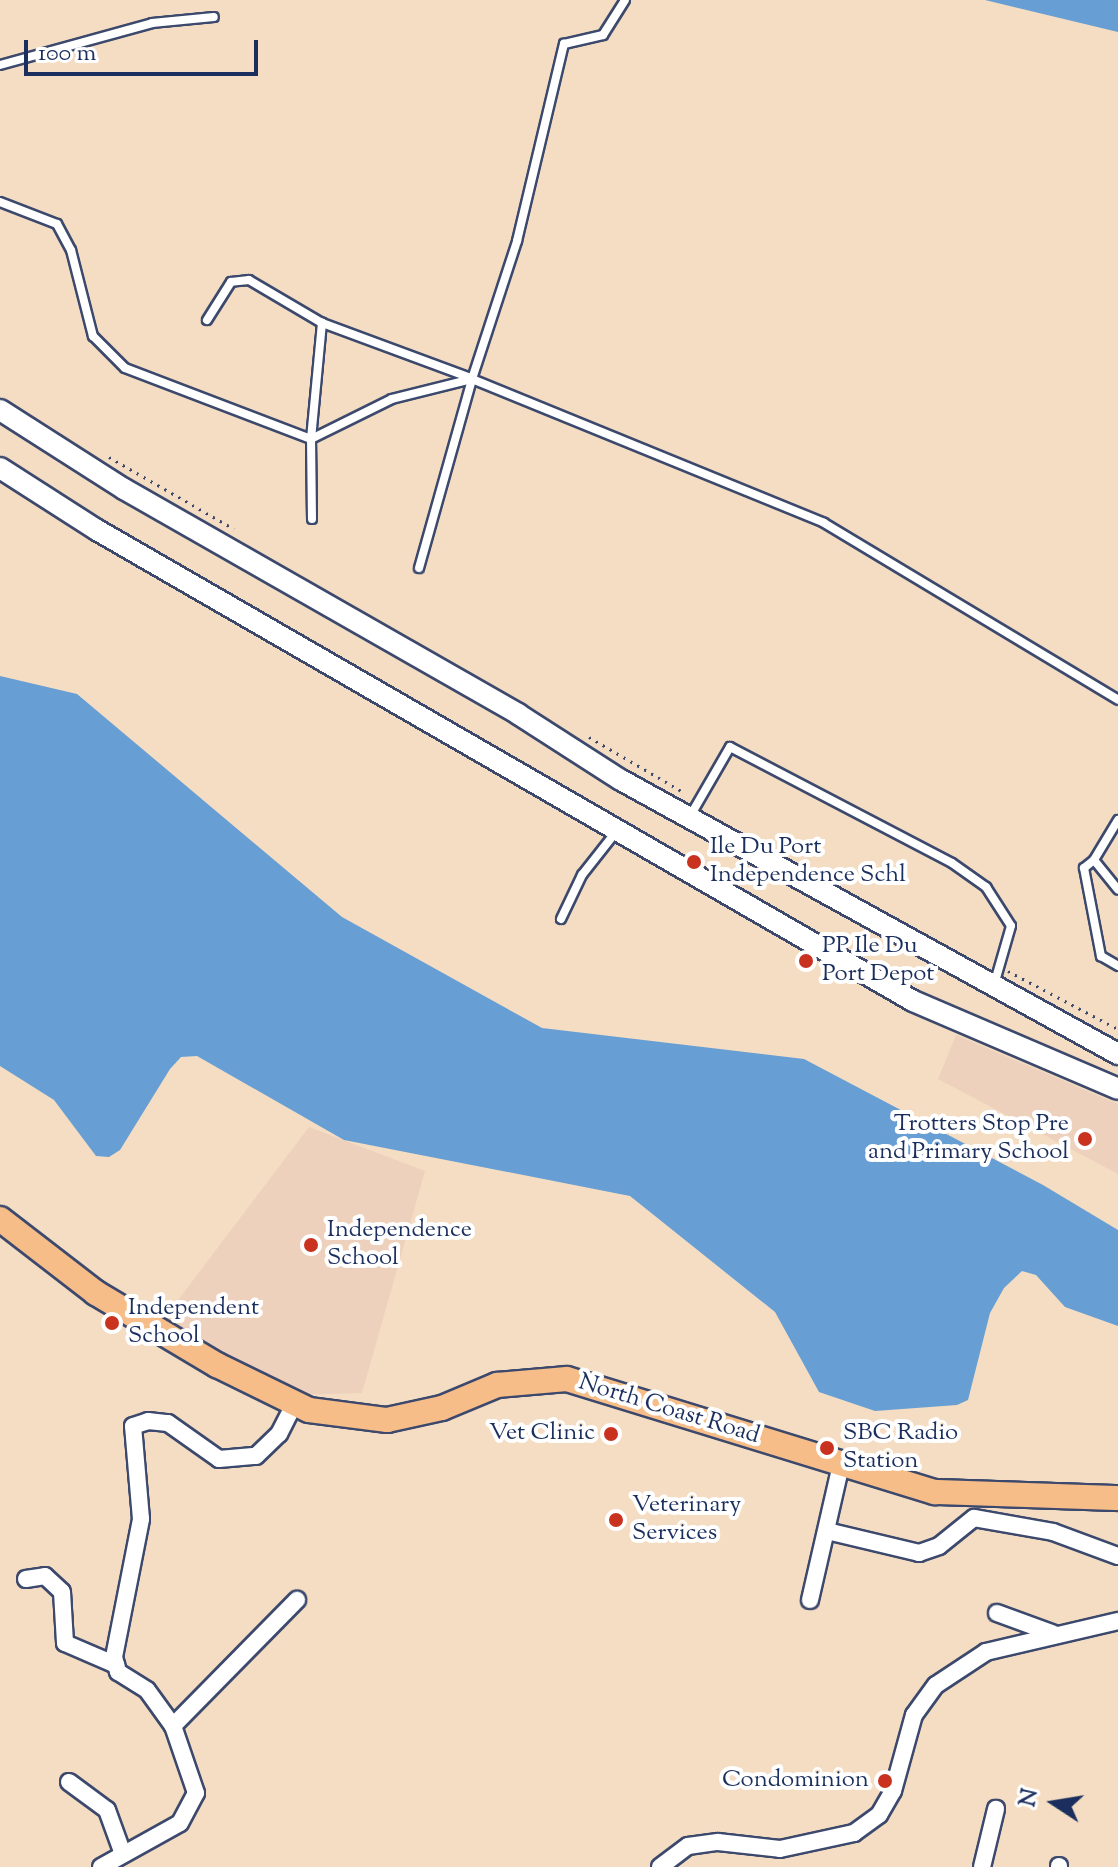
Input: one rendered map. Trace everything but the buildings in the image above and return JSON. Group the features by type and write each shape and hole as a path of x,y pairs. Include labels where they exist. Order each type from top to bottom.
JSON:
{"main road":[{"name":"North Coast Road","path":"0,1219 96,1293 294,1404 387,1420 442,1408 497,1385 567,1379 630,1395 841,1465 935,1492 1114,1502"}],"street":[{"path":"0,410 138,497 506,707 997,976 1118,1054"},
{"path":"0,468 97,530 937,1013 1118,1089"},
{"path":"101,1867 180,1823 191,1809 196,1793 173,1726 147,1690 118,1672 116,1665 141,1519 133,1426 148,1421 168,1423 219,1459 256,1456 279,1434 294,1404"},
{"path":"810,1600 841,1465"},
{"path":"827,1531 919,1553 939,1546 974,1518 1053,1532 1118,1556"},
{"path":"26,1579 45,1576 62,1592 65,1643 116,1665"},
{"path":"173,1726 297,1600"},
{"path":"997,1613 1052,1633"},
{"path":"660,1867 688,1846 718,1842 780,1849 854,1833 879,1815 893,1791 924,1697 986,1652 1052,1633 1118,1621"},
{"path":"69,1782 107,1810 123,1854"},
{"path":"982,1867 996,1809"}],"lane":[{"path":"419,568 472,379 517,241 564,44 603,35 625,0"},
{"path":"0,65 152,23 214,17"},
{"path":"0,202 57,224 71,250 93,336 125,368 311,439 392,399 472,379"},
{"path":"207,320 231,282 249,280 322,323 472,379 824,523 1118,700"},
{"path":"312,519 311,439 322,323"},
{"path":"694,810 730,747 952,863 986,887 1011,926 997,976"},
{"path":"1118,820 1094,860 1084,868 1101,956 1118,966"},
{"path":"561,919 582,875 619,828"},
{"path":"1094,860 1118,890"}],"path":[{"path":"106,455 239,532"},
{"path":"581,732 694,810"},
{"path":"997,976 1118,1029"}],"shaded area":[{"name":"Trotters Stop Pre and Primary School","path":"956,1035 1118,1104 1118,1174 938,1079"},
{"name":"Independence School","path":"309,1127 425,1171 362,1393 294,1395 163,1320"}],"water":[{"path":"985,0 1118,0 1118,32"},
{"path":"0,676 77,694 342,917 542,1028 804,1059 1043,1185 1118,1230 1118,1326 1065,1307 1036,1275 1022,1271 1004,1288 990,1313 968,1400 957,1405 875,1411 819,1392 775,1312 630,1196 344,1140 197,1056 181,1057 170,1069 120,1150 109,1157 96,1156 54,1100 0,1066"}],"place":[{"name":"Ile Du Port Independence Schl","path":"694,862"},
{"name":"PP Ile Du Port Depot","path":"806,961"},
{"name":"Trotters Stop Pre and Primary School","path":"1085,1139"},
{"name":"Independence School","path":"311,1245"},
{"name":"Independent School","path":"112,1323"},
{"name":"Vet Clinic","path":"611,1434"},
{"name":"SBC Radio Station","path":"827,1448"},
{"name":"Veterinary Services","path":"616,1520"},
{"name":"Condominion","path":"885,1781"}]}
